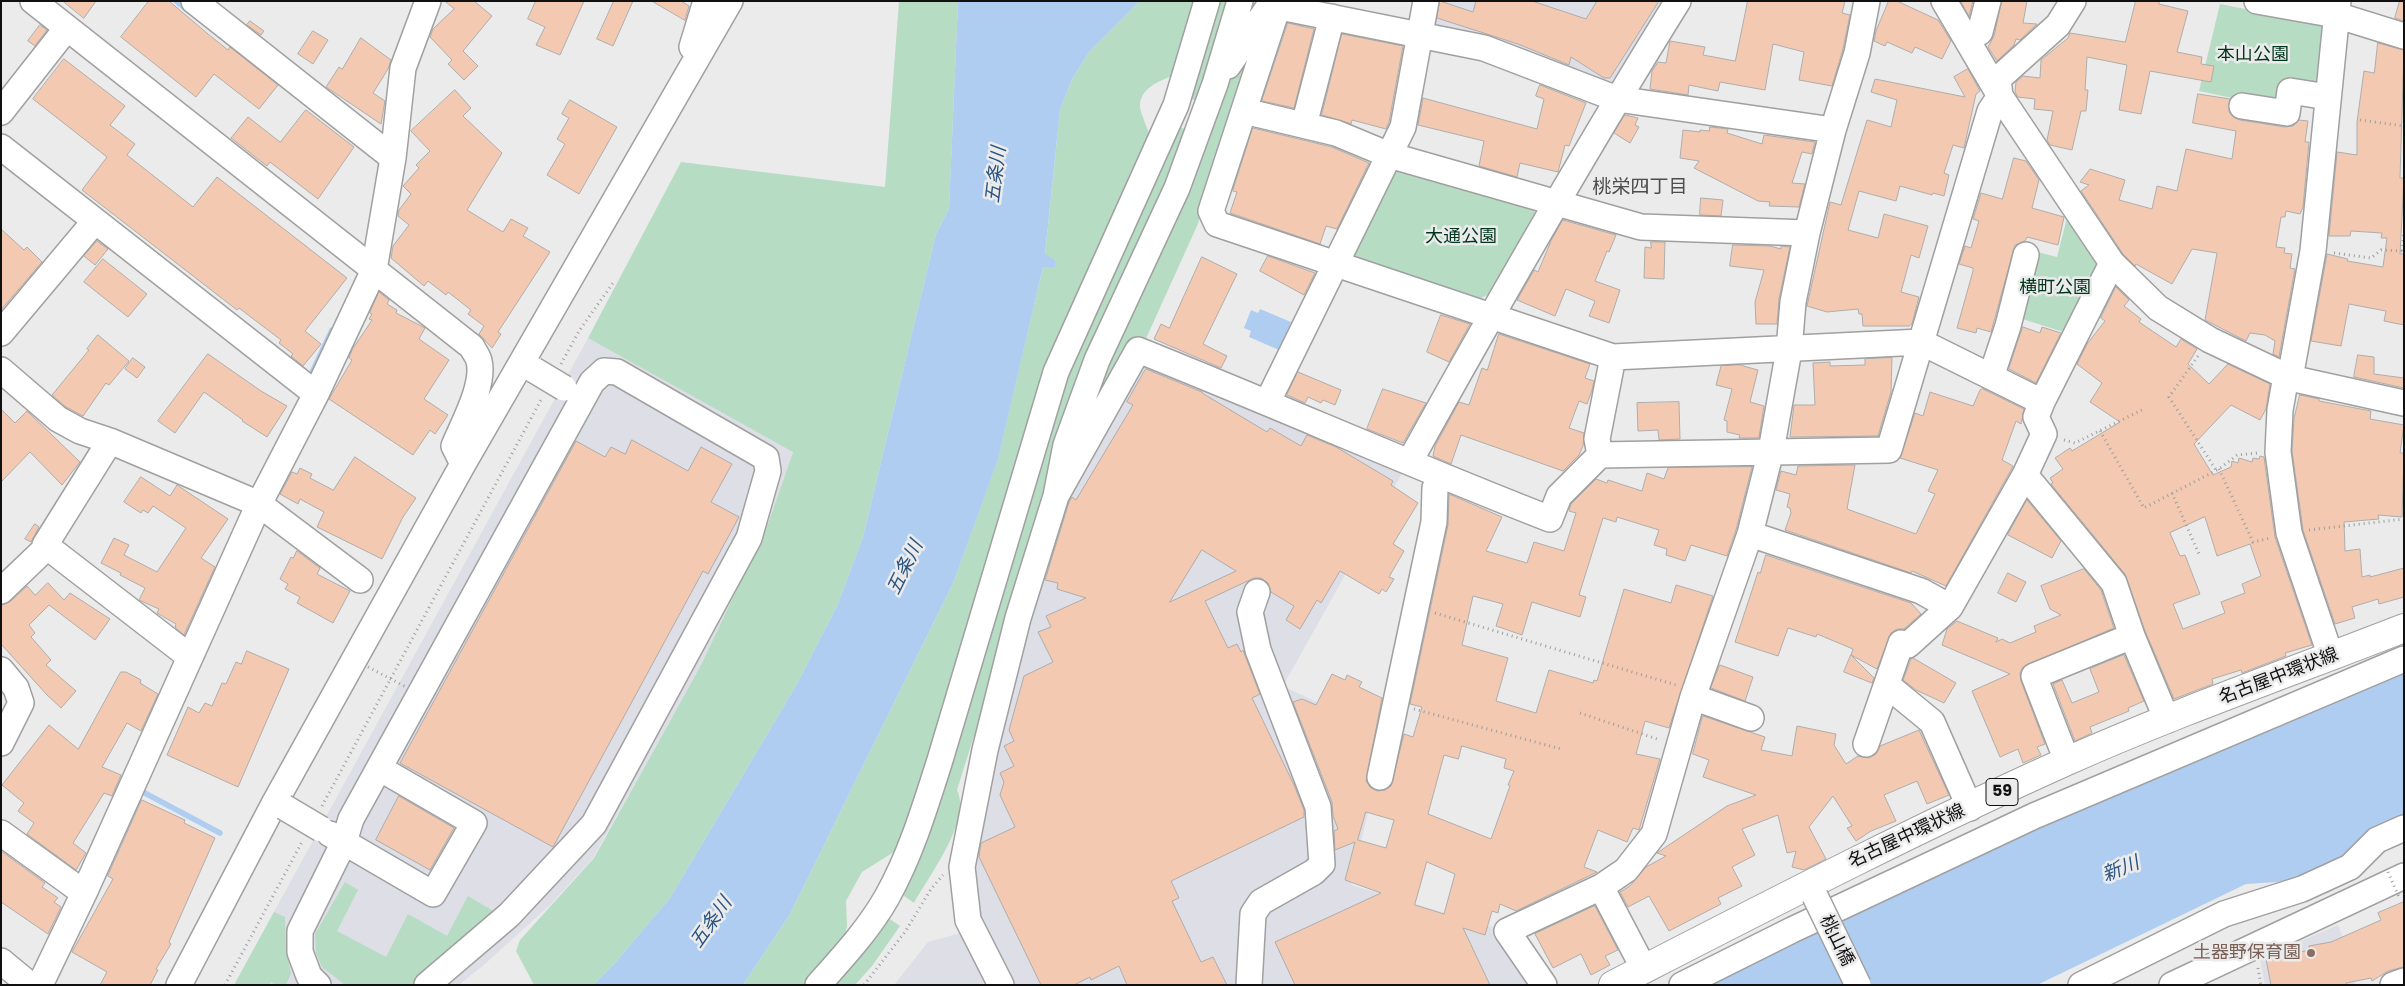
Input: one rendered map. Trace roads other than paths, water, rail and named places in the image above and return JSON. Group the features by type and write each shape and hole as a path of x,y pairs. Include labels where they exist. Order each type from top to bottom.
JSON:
{"main road":[{"name":"名古屋中環状線","path":"1612,985 1774,902 1811,890 1970,808 2067,761 2404,628"}],"street":[{"path":"32,1 472,347 479,361 480,377 454,446 463,464"},
{"path":"194,1 393,158"},
{"path":"40,985 84,894 259,504 316,394 374,270 393,158 403,68 428,1"},
{"path":"692,67 690,50 706,1"},
{"path":"179,985 280,804 463,464 527,366 730,1"},
{"path":"818,985 852,946 886,898 908,853 940,760 1056,372 1176,105 1207,1"},
{"path":"1002,985 968,920 962,867 983,760 1018,618 1056,496 1066,445 1097,360 1177,188 1215,84 1240,1"},
{"path":"1268,401 1403,127 1426,1"},
{"path":"1410,461 1490,316 1617,99 1678,1"},
{"path":"1544,985 1507,931 1601,887 1626,870 1654,834 1694,694 1750,534 1771,451 1789,350 1793,302 1807,233 1833,130 1858,53 1867,1"},
{"path":"1944,1 2000,96 2112,263 2158,308 2210,340 2288,377 2404,403"},
{"path":"1967,40 1980,32 1988,1"},
{"path":"1056,496 1138,350 1268,401 1410,461 1440,476 1550,519 1559,496 1600,455 1889,450 1990,111 2000,96 1998,79 2058,25 2072,1"},
{"path":"2257,1 2337,8 2404,36"},
{"path":"1215,84 1270,5 1484,48 1617,99 1833,130"},
{"path":"1278,6 1211,211 1217,224 1613,358 1921,342 2042,402"},
{"path":"2331,657 2289,533 2278,452 2280,410 2313,251 2337,8"},
{"path":"1304,125 1332,17"},
{"path":"1,112 67,28"},
{"path":"2242,106 2287,113 2290,91 2328,97"},
{"path":"1244,110 1336,133 1389,155 1641,227 1807,233"},
{"path":"1,147 316,394"},
{"path":"1,333 95,221"},
{"path":"1991,377 2008,326 2026,255"},
{"path":"1866,744 1901,643 1908,645 1950,607 2025,475 2044,434 2036,417 2042,402 2112,263"},
{"path":"1600,455 1597,439 1613,358"},
{"path":"427,985 509,915 594,824 749,538 768,471 766,458 760,452 617,372 604,372 592,382 563,386 527,366"},
{"path":"1,370 58,419 80,431 110,441 259,504 360,580"},
{"path":"318,985 309,976 300,952 300,931 344,842 350,819 378,768 563,386"},
{"path":"110,441 45,545 190,657"},
{"path":"2025,475 2114,583 2132,636 2167,720"},
{"path":"1380,777 1434,522 1435,488 1440,476"},
{"path":"1750,534 1921,591 1950,607"},
{"path":"5,581 47,547"},
{"path":"1248,985 1253,914 1262,902 1314,872 1322,864 1318,807 1258,650 1250,612 1257,592"},
{"path":"2067,761 2034,676 2132,636"},
{"path":"1687,982 2034,816 2404,659"},
{"path":"1,670 16,688 21,703 1,743"},
{"path":"1887,685 1932,722 1970,808"},
{"path":"1694,694 1751,718"},
{"path":"280,804 433,894 474,823 378,768"},
{"path":"2081,985 2224,914 2318,882 2350,868 2377,840 2404,828"},
{"path":"1,832 84,894"},
{"path":"2186,982 2397,882"},
{"path":"1601,887 1644,969"},
{"name":"桃山橋","path":"1811,890 1858,985"},
{"path":"1687,982 1751,934 1774,902"},
{"path":"1,960 30,985"},
{"path":"2394,985 2404,981"}],"water":[{"name":"五条川","path":"958,1 1140,1 1089,52 1072,79 1060,110 1045,254 1055,260 1055,267 1043,267 998,459 954,581 790,914 743,985 593,985 615,963 670,898 797,684 838,604 863,537 936,234 949,209"},
{"path":"1260,309 1291,322 1279,350 1249,337 1251,331 1244,328 1251,310 1258,313"},
{"name":"新川","path":"2404,668 2404,815 2366,835 2344,854 2336,865 2331,878 2330,892 2318,896 2312,883 2293,881 2246,884 2037,985 1703,985 2148,775"}],"waterway":[{"path":"176,1 188,11"},
{"path":"308,381 332,330"},
{"path":"141,791 220,833"}],"place":[{"name":"土器野保育園","path":"2311,953"}],"district":[{"name":"桃栄四丁目","path":"1640,188"}],"park label":[{"name":"本山公園","path":"2253,55"},
{"name":"大通公園","path":"1461,237"},
{"name":"横町公園","path":"2055,288"}]}
